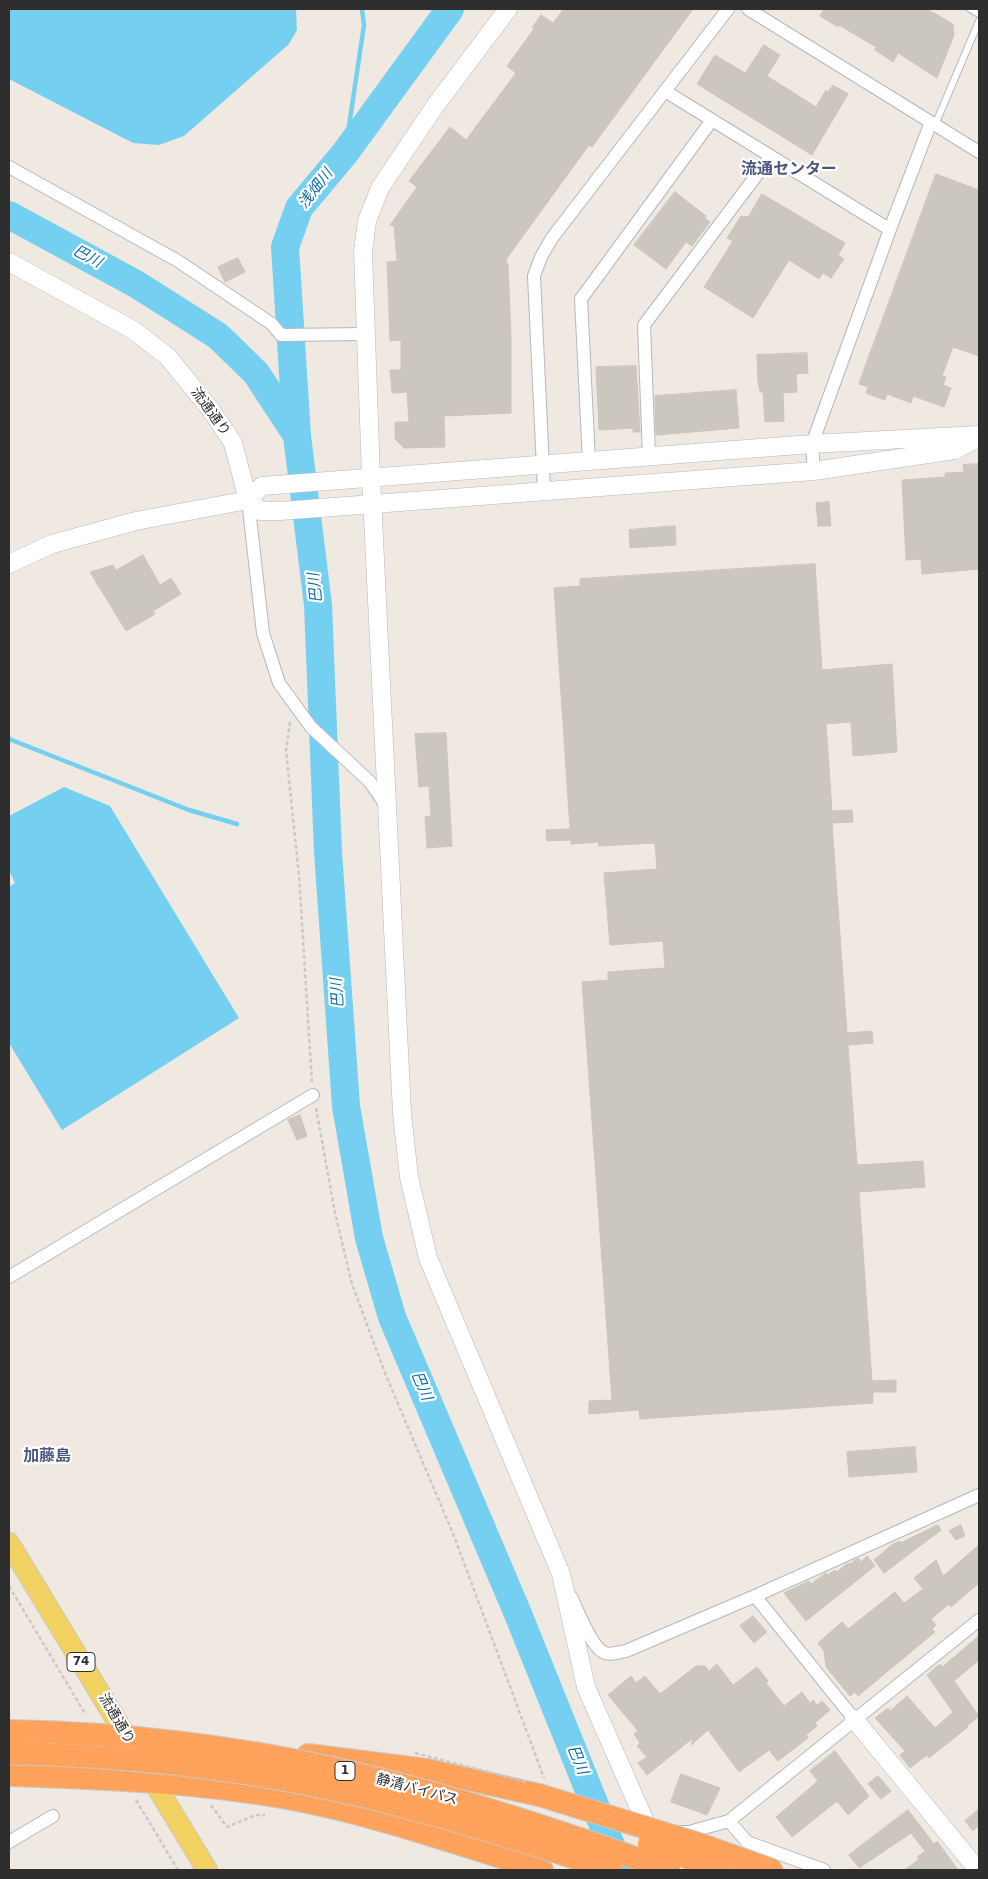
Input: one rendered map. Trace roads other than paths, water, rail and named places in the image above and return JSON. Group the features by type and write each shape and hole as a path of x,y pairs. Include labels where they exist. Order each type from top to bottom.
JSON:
{"highway":[{"name":"1","path":"9,1726 123,1731 421,1762 539,1791 772,1870"},
{"name":"静清バイパス","path":"9,1731 71,1732 139,1738 204,1746 335,1768 524,1820 667,1870"},
{"name":"静清バイパス","path":"9,1753 73,1755 155,1761 234,1772 333,1790 397,1805 551,1850 611,1870"},
{"path":"9,1775 152,1781 197,1785 299,1801 410,1829 542,1870"},
{"name":"1","path":"539,1791 723,1870"},
{"path":"514,1862 536,1870"}],"main road":[{"name":"流通通り","path":"9,1543 152,1781 208,1870"}],"street":[{"path":"508,9 436,106 380,188 367,221 363,252 372,502 402,1113 409,1177 419,1225 432,1267 561,1574 595,1644 603,1652 611,1654 643,1645 979,1495"},
{"path":"544,490 534,276 540,257 552,238 728,9"},
{"path":"748,9 979,152"},
{"path":"665,91 890,229"},
{"path":"589,461 581,299 712,120"},
{"path":"814,471 812,444 890,229 933,124"},
{"path":"649,456 644,325 771,156"},
{"path":"9,167 178,261 272,324 281,335 365,334"},
{"name":"流通通り","path":"9,262 133,330 168,357 211,410 233,442 248,500"},
{"path":"9,564 52,544 136,522 248,500 262,486 812,444 979,436"},
{"path":"248,500 260,510 280,511 372,502 814,471 955,450 979,436"},
{"path":"248,500 263,633 280,683 311,727 370,782 388,808"},
{"path":"9,1277 313,1095"},
{"path":"561,1574 586,1688 667,1870"},
{"path":"755,1596 978,1870"},
{"path":"649,1830 689,1832 729,1821 979,1620"},
{"path":"9,1842 53,1816"},
{"path":"729,1821 747,1842 824,1870"}],"lane":[{"path":"970,9 979,14"},
{"path":"933,124 979,21"}],"water":[{"path":"9,9 296,9 297,30 289,44 184,136 159,145 133,143 9,79"},
{"path":"64,787 110,806 239,1018 62,1130 9,1043 9,887 15,883 9,870 9,816"}],"waterway":[{"path":"345,153 364,25 362,9"},
{"name":"巴川","path":"450,9 345,153 299,208 285,247 297,436 318,605 328,852 346,1106 369,1238 392,1317 518,1614 621,1870"},
{"name":"巴川","path":"9,215 136,284 218,336 256,373 296,434"},
{"path":"9,739 189,810 237,824"}],"district":[{"name":"流通センター","path":"789,170"},
{"name":"加藤島","path":"47,1457"}],"water label":[{"name":"浅畑川","path":"316,189"}]}
